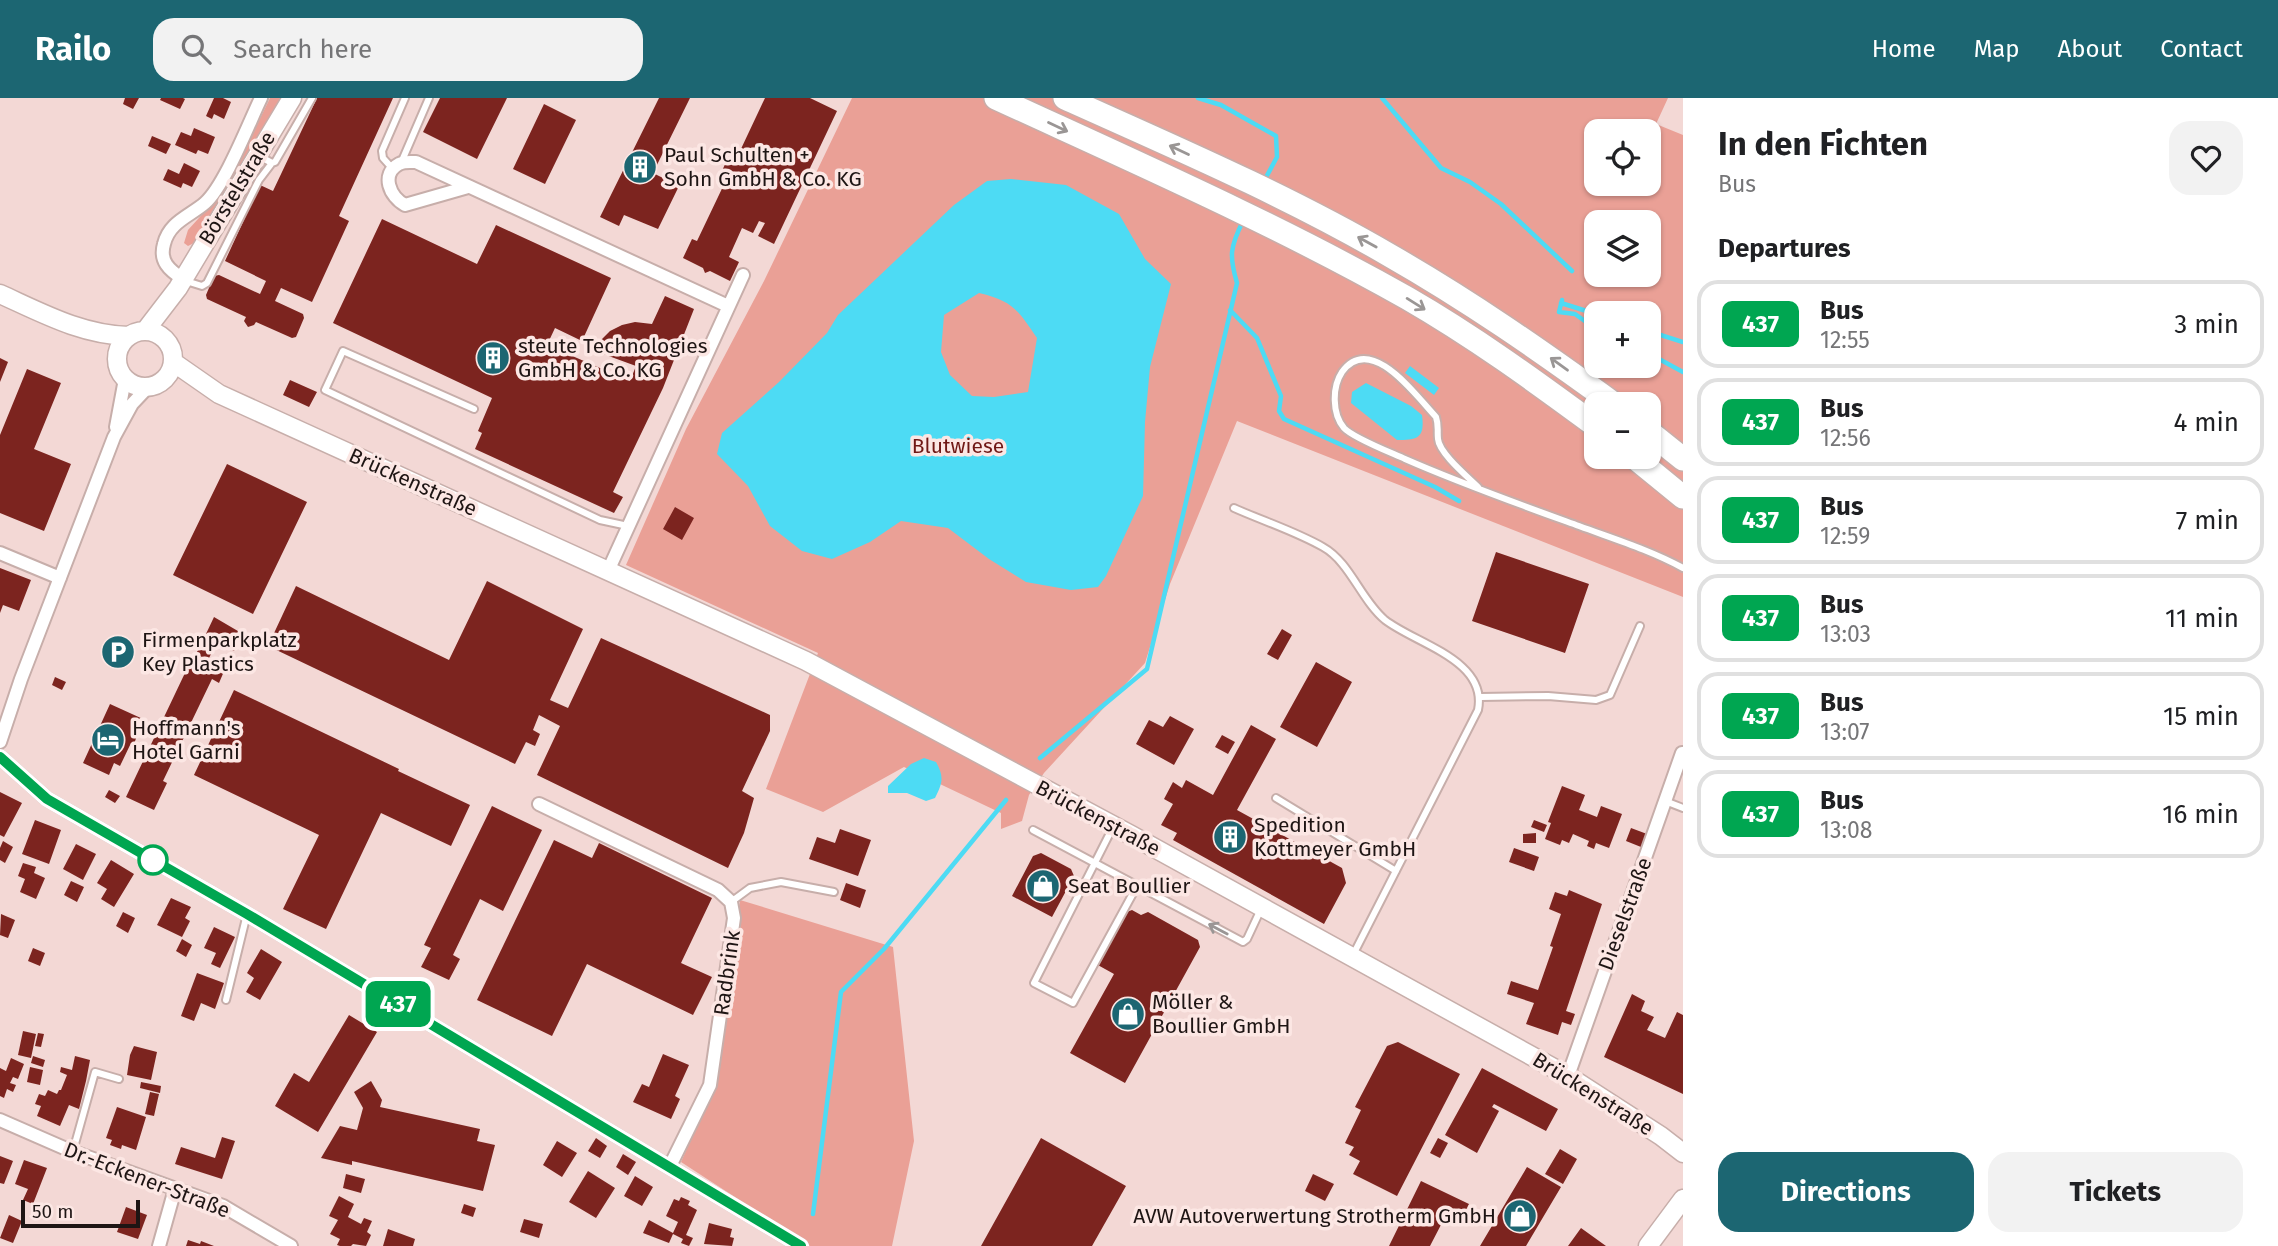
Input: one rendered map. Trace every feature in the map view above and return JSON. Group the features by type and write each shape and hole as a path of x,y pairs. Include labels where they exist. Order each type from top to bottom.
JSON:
{"highway":[{"path":"996,98 1270,225 1409,299 1530,377 1584,417"},
{"path":"1065,98 1241,178 1388,254 1530,342 1598,392"},
{"path":"1661,441 1683,459"},
{"path":"1649,469 1683,497"}],"main road":[{"name":"Börstelstraße","path":"137,333 180,283 265,159 292,98"},
{"name":"Börstelstraße","path":"169,344 170,320 180,283"},
{"path":"0,294 71,326 105,336 159,334 169,344 173,362 171,370 155,385 139,387 121,372 100,347 71,326"},
{"path":"121,372 119,349 137,333"},
{"name":"Brückenstraße","path":"173,362 219,394 806,661 1114,826 1568,1076 1683,1153"},
{"name":"Brückenstraße","path":"155,385 219,394"},
{"path":"1648,1246 1683,1199"}],"street":[{"name":"Börstelstraße","path":"180,283 163,260 162,248 166,237 171,228 213,195 261,98"},
{"path":"468,187 405,205 397,201 390,191 389,179 397,166 416,162 728,306"},
{"path":"608,571 743,275"},
{"path":"114,437 121,372"},
{"path":"0,742 21,679 114,437 132,404 155,385"},
{"path":"0,553 60,578"},
{"name":"Dieselstraße","path":"1568,1076 1683,752"},
{"path":"0,757 47,799 247,914 801,1246"},
{"name":"Radbrink","path":"539,804 718,890 731,902 734,918 710,1085 670,1166"},
{"name":"Dr.-Eckener-Straße","path":"0,1120 73,1152 223,1206 291,1246"},
{"path":"159,1246 175,1189"}],"lane":[{"path":"265,159 282,151 312,98"},
{"path":"405,98 382,151 383,158 397,166 429,98"},
{"path":"474,409 343,351 326,390 600,520 628,526"},
{"path":"1478,487 1441,449 1438,439 1440,428 1436,417 1388,366 1369,358 1352,362 1340,374 1335,411 1344,428 1396,455 1478,487 1635,546 1683,568"},
{"path":"1234,508 1325,547 1385,619 1463,667 1476,683 1481,697 1478,710 1352,957"},
{"path":"1481,697 1548,696 1596,700 1610,695 1640,626"},
{"path":"1276,798 1396,871"},
{"path":"1665,801 1683,808"},
{"path":"1114,826 1034,983 1073,1003 1136,886"},
{"path":"1033,830 1243,942 1262,907"},
{"path":"731,902 750,888 780,882 834,892"},
{"path":"226,1000 247,914"},
{"path":"73,1152 95,1072 119,1079"}],"green space":[{"path":"270,98 283,98 196,242 188,246 184,243 188,230 226,188"},
{"name":"Blutwiese","path":"852,98 1668,98 1658,119 1584,119 1584,196 1661,196 1661,126 1683,135 1683,597 1237,421 1170,584 1145,663 1044,773 1029,795 1022,821 1001,829 1001,813 904,767 823,812 766,789 818,653 626,565 686,429 764,281"},
{"path":"740,900 893,947 914,1141 892,1246 810,1246 681,1162 715,1084"}],"water":[{"path":"1011,179 1066,185 1119,214 1145,259 1171,284 1150,367 1143,496 1106,576 1098,587 1071,590 1026,582 989,559 948,528 901,521 870,542 832,559 802,551 770,526 748,486 717,454 722,433 779,382 827,333 838,315 954,205 987,181","holes":["979,293 1000,299 1014,308 1037,338 1028,392 994,397 972,396 950,375 941,352 944,315"]},
{"path":"1410,366 1439,388 1434,395 1405,373"},
{"path":"1366,383 1411,406 1422,415 1419,436 1397,440 1351,403 1352,392"},
{"path":"924,758 936,762 940,771 941,784 935,798 926,801 907,793 888,793 888,786 911,764"}],"building":[{"path":"125,98 139,98 133,109 123,104"},
{"path":"214,98 231,102 224,119 214,114 212,119 206,116"},
{"path":"317,98 393,98 339,216 349,221 312,302 281,288 275,301 303,314 304,318 296,337 292,338 256,322 248,327 244,321 246,317 207,299 206,295 214,276 219,275 260,294 266,281 225,261 260,185 273,191"},
{"path":"440,98 507,98 477,159 423,132"},
{"name":"Paul Schulten + Sohn GmbH & Co. KG","path":"659,98 690,98 653,173 679,186 658,229 624,215 619,226 600,217"},
{"path":"765,98 810,98 837,111 774,244 758,236 765,223 759,221 753,233 742,228 729,257 739,262 730,281 710,271 705,273 703,268 683,258 692,239 697,241 728,176 721,173 733,147 740,151"},
{"path":"185,99 180,109 160,100"},
{"path":"544,104 576,120 545,184 513,169"},
{"path":"194,128 215,137 208,154 198,150 196,154 175,145 181,132 191,136"},
{"path":"152,136 171,144 166,154 148,146"},
{"path":"184,163 200,171 192,187 183,183 181,188 163,180 168,169 179,174"},
{"name":"steute Technologies GmbH & Co. KG","path":"382,219 477,264 496,225 611,278 582,341 555,328 547,345 630,381 636,366 595,351 601,340 622,325 635,322 652,324 665,296 694,309 663,388 613,492 623,497 614,513 475,449 482,433 478,431 492,398 333,323"},
{"path":"0,358 8,362 0,382"},
{"path":"27,369 61,383 34,449 71,464 44,531 0,513 0,435"},
{"path":"290,380 317,392 309,407 283,395"},
{"path":"227,464 307,502 253,614 173,575"},
{"path":"675,507 694,518 682,540 663,529"},
{"path":"1496,552 1589,584 1565,653 1472,621"},
{"path":"0,568 31,580 19,611 3,605 0,613"},
{"path":"487,581 583,629 550,700 568,708 601,638 770,715 770,731 742,791 754,798 744,833 728,868 537,775 560,726 539,715 533,730 540,734 535,746 526,742 515,764 268,646 296,586 449,660"},
{"path":"214,617 243,634 234,651 205,636"},
{"path":"1282,629 1292,635 1278,660 1267,654"},
{"path":"202,642 214,648 208,660 196,654"},
{"path":"194,654 225,669 219,683 212,679 163,781 167,783 154,810 126,797"},
{"path":"1316,662 1352,682 1317,747 1280,727"},
{"path":"55,677 66,682 62,690 52,685"},
{"path":"234,690 470,805 451,846 381,813 326,929 283,909 319,835 194,775"},
{"path":"110,704 143,719 134,744 131,743 120,766 114,763 109,775 83,763"},
{"path":"1170,716 1194,729 1174,765 1136,744 1149,720 1163,727"},
{"name":"Spedition Kottmeyer GmbH","path":"1251,725 1276,739 1237,810 1342,868 1346,883 1324,924 1173,840 1177,833 1161,825 1173,804 1164,799 1173,782 1182,788 1186,780 1213,795"},
{"path":"1222,735 1235,742 1228,754 1215,747"},
{"path":"1562,786 1585,795 1579,810 1597,817 1601,806 1622,814 1609,848 1596,843 1594,849 1587,846 1589,841 1573,834 1569,843 1562,840 1560,845 1545,839 1551,823 1548,822"},
{"path":"109,790 120,796 115,803 105,797"},
{"path":"0,792 22,803 4,837 0,835"},
{"path":"492,806 542,830 503,911 480,899 453,955 460,959 449,980 421,967 431,948 424,945"},
{"path":"35,820 61,830 49,864 22,854"},
{"path":"1534,820 1547,825 1544,832 1531,827"},
{"path":"1631,828 1647,834 1641,847 1626,841"},
{"path":"840,829 871,840 858,876 809,859 817,837 835,843"},
{"path":"1536,833 1536,843 1523,843 1523,834"},
{"path":"554,840 592,858 599,843 712,898 681,963 712,977 693,1015 587,964 552,1036 477,1000"},
{"path":"3,841 13,847 5,863 0,860"},
{"path":"76,844 96,854 83,880 63,869"},
{"path":"1514,848 1539,857 1534,871 1509,862"},
{"name":"Seat Boullier","path":"1041,853 1071,869 1074,876 1052,917 1012,896 1033,856"},
{"path":"111,860 134,874 114,907 101,899 107,889 97,883"},
{"path":"23,863 36,867 34,873 45,878 36,899 20,892 25,879 18,876"},
{"path":"71,881 84,887 77,902 64,895"},
{"path":"846,883 866,890 860,908 840,900"},
{"path":"1569,890 1602,904 1566,1011 1575,1014 1571,1025 1562,1022 1558,1035 1526,1024 1534,1003 1507,994 1511,981 1538,990 1561,914 1549,909 1555,892 1567,896"},
{"path":"171,898 191,907 185,918 190,921 182,937 157,925"},
{"name":"Möller & Boullier GmbH","path":"1132,910 1141,915 1148,912 1198,940 1200,947 1125,1083 1070,1053 1114,974 1096,964 1124,913"},
{"path":"123,912 135,918 128,933 116,926"},
{"path":"1,914 15,920 8,938 0,935"},
{"path":"214,927 235,937 220,968 211,964 216,953 204,948"},
{"path":"182,939 192,945 186,957 176,951"},
{"path":"33,948 45,953 40,966 28,961"},
{"path":"261,949 282,962 260,1000 246,992 254,978 247,973"},
{"path":"197,973 224,983 215,1009 201,1003 194,1021 181,1016"},
{"path":"1632,994 1645,1001 1641,1011 1654,1017 1647,1030 1665,1038 1677,1012 1683,1015 1683,1094 1604,1057"},
{"path":"349,1015 377,1032 318,1132 275,1106 294,1073 309,1082"},
{"path":"23,1031 36,1034 31,1058 18,1055"},
{"path":"38,1033 44,1034 41,1047 35,1046"},
{"path":"1398,1042 1460,1074 1397,1196 1353,1174 1360,1161 1349,1155 1354,1147 1345,1143 1361,1110 1355,1107 1387,1046"},
{"path":"134,1046 157,1052 151,1080 127,1075"},
{"path":"663,1054 689,1065 675,1096 680,1099 671,1119 633,1102 642,1084 649,1087"},
{"path":"33,1056 45,1060 43,1067 31,1063"},
{"path":"75,1056 90,1060 86,1081 79,1109 69,1105 60,1126 37,1116 41,1106 35,1104 39,1094 45,1096 48,1090 57,1094 61,1090 67,1075 60,1072 61,1067 72,1070"},
{"path":"11,1058 24,1064 18,1079 13,1077 10,1083 16,1085 13,1092 7,1089 4,1098 0,1096 0,1068 6,1071"},
{"path":"30,1067 43,1070 40,1085 27,1082"},
{"path":"1482,1068 1558,1109 1546,1131 1494,1104 1492,1107 1499,1111 1477,1153 1445,1135"},
{"path":"371,1081 382,1100 380,1107 480,1129 477,1141 495,1145 483,1191 352,1161 352,1165 321,1158 340,1126 357,1130 363,1108 354,1092"},
{"path":"141,1082 161,1086 160,1093 140,1088"},
{"path":"150,1092 159,1094 154,1116 145,1114"},
{"path":"117,1107 146,1117 136,1150 122,1145 121,1149 110,1145 112,1140 106,1138"},
{"path":"222,1137 235,1141 222,1179 175,1164 181,1147 215,1158"},
{"path":"596,1138 607,1146 600,1158 588,1151"},
{"path":"1041,1138 1126,1186 1092,1246 981,1246"},
{"path":"1438,1138 1448,1143 1440,1158 1430,1153"},
{"path":"557,1141 577,1153 562,1177 543,1165"},
{"path":"1560,1149 1577,1159 1563,1184 1545,1174"},
{"path":"623,1154 636,1162 628,1175 616,1167"},
{"path":"0,1156 13,1161 4,1184 0,1183"},
{"path":"24,1160 47,1168 33,1204 23,1200 28,1189 15,1184"},
{"name":"AVW Autoverwertung Strotherm GmbH","path":"1527,1167 1561,1187 1526,1246 1480,1246"},
{"path":"588,1171 615,1188 596,1218 569,1202"},
{"path":"346,1174 365,1179 361,1193 343,1188"},
{"path":"1313,1174 1334,1184 1325,1201 1305,1191"},
{"path":"635,1176 653,1187 642,1206 624,1196"},
{"path":"1421,1181 1469,1204 1458,1226 1444,1219 1430,1246 1389,1246"},
{"path":"339,1196 354,1204 348,1217 361,1224 364,1218 372,1221 367,1232 371,1235 366,1246 337,1245 340,1239 330,1234 338,1220 329,1216"},
{"path":"681,1197 690,1201 688,1205 697,1210 686,1235 693,1238 689,1246 681,1243 683,1239 673,1234 669,1243 643,1233 649,1220 673,1233 678,1222 666,1216 674,1199 679,1201"},
{"path":"464,1204 476,1208 473,1217 461,1213"},
{"path":"126,1207 147,1215 138,1239 117,1232"},
{"path":"9,1215 22,1221 13,1243 0,1238"},
{"path":"524,1219 543,1224 539,1238 520,1232"},
{"path":"709,1223 732,1229 732,1246 704,1244"},
{"path":"1581,1228 1606,1246 1568,1246"},
{"path":"388,1229 415,1239 413,1246 383,1246"},
{"path":"188,1240 200,1244 201,1241 214,1246 186,1246"}],"waterway":[{"path":"1198,98 1221,105 1276,136 1277,157 1263,183"},
{"path":"1382,98 1441,168 1470,182 1501,204 1572,271"},
{"path":"1040,758 1147,669 1237,283 1232,252 1243,221"},
{"path":"1562,300 1559,312 1575,314 1584,320"},
{"path":"1561,303 1584,310"},
{"path":"1230,310 1257,338 1281,396 1279,411 1284,419 1435,487 1459,501"},
{"path":"1661,335 1683,342"},
{"path":"1661,360 1683,372"},
{"path":"813,1214 841,992 884,949 1006,800"}],"bus line":[{"name":"437","path":"0,757 47,799 247,914 801,1246"}],"place":[{"name":"Paul Schulten + Sohn GmbH & Co. KG","path":"640,167"},
{"name":"steute Technologies GmbH & Co. KG","path":"493,358"},
{"name":"Firmenparkplatz Key Plastics","path":"118,652"},
{"name":"Hoffmann's Hotel Garni","path":"108,740"},
{"name":"Spedition Kottmeyer GmbH","path":"1230,837"},
{"name":"Seat Boullier","path":"1043,886"},
{"name":"Möller & Boullier GmbH","path":"1128,1014"},
{"name":"AVW Autoverwertung Strotherm GmbH","path":"1520,1216"}]}
